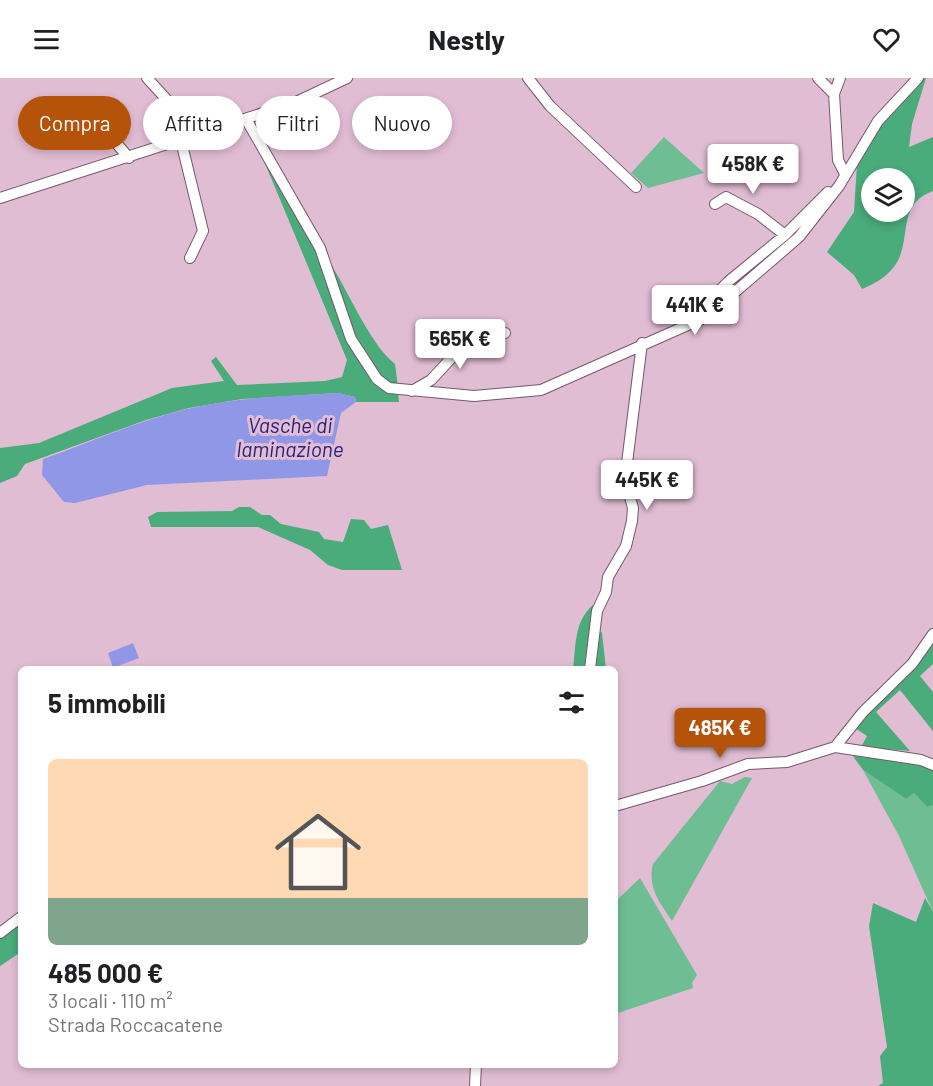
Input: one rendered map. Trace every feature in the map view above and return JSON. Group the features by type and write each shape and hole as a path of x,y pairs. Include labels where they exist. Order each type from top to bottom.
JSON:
{"street":[{"path":"147,78 163,96"},
{"path":"347,78 294,103 246,119 320,248 351,339 377,379 389,388 412,392 474,396 541,390 642,343 706,317 799,237 839,186 878,122 918,78"},
{"path":"528,78 550,106 636,187"},
{"path":"818,78 834,94"},
{"path":"840,78 834,94 838,160 845,174"},
{"path":"122,150 129,158"},
{"path":"0,198 153,150"},
{"path":"183,150 203,231 190,258"},
{"path":"706,317 717,293 786,235 817,201 831,189 839,186"},
{"path":"715,204 726,197 758,214 786,235"},
{"path":"412,392 431,380 468,340 478,334 505,333"},
{"path":"590,666 594,623 608,577 626,546 632,521 633,508 625,479 642,343"},
{"path":"835,747 863,712 912,664 933,634"},
{"path":"618,805 702,781 748,764 787,762 835,747 888,757 921,760 933,765"},
{"path":"0,933 18,919"},
{"path":"475,1086 476,1068"}],"green space":[{"path":"926,78 912,124 909,147 933,137 933,191 915,203 915,168 861,168 861,222 907,222 903,247 893,268 879,280 862,289 854,275 827,252 854,212 857,164 881,125"},
{"path":"664,137 704,173 648,188 631,173"},
{"path":"266,160 316,251 364,365 398,392 399,402 356,402 355,397 338,393 242,399 189,408 146,420 25,464 17,476 0,483 0,448 39,443 172,388 224,381 211,361 216,357 237,385 325,381 342,377 347,360 264,161"},
{"path":"328,260 367,330 395,364 398,387 380,378 355,337"},
{"path":"239,507 250,507 262,515 270,515 281,524 319,532 324,539 343,542 351,519 364,520 371,529 388,525 402,570 342,570 328,565 310,550 258,527 151,527 148,517 157,512 232,511"},
{"path":"593,605 584,666 573,666 579,626"},
{"path":"597,628 602,633 606,666 592,666"},
{"path":"933,638 933,664 920,676 933,692 933,731 900,690 876,712 910,751 861,747 867,736 855,728"},
{"path":"853,756 918,763 933,770 933,805 927,807 914,793 906,799 863,770"},
{"path":"863,770 906,799 914,793 927,807 933,805 933,912 899,836"},
{"path":"745,777 752,778 672,921 653,887 653,864 720,781 732,784"},
{"path":"640,878 697,975 692,983 693,988 618,1013 618,899"},
{"path":"925,898 933,912 933,1086 878,1086 883,1083 880,1056 887,1047 869,926 873,903 916,922"},
{"path":"18,925 18,954 0,966 0,939"}],"water":[{"name":"Vasche di laminazione","path":"338,393 355,397 356,402 341,413 327,476 147,485 75,503 64,502 42,475 43,459 168,414 243,399"},
{"path":"133,643 139,658 112,666 108,653"}]}
